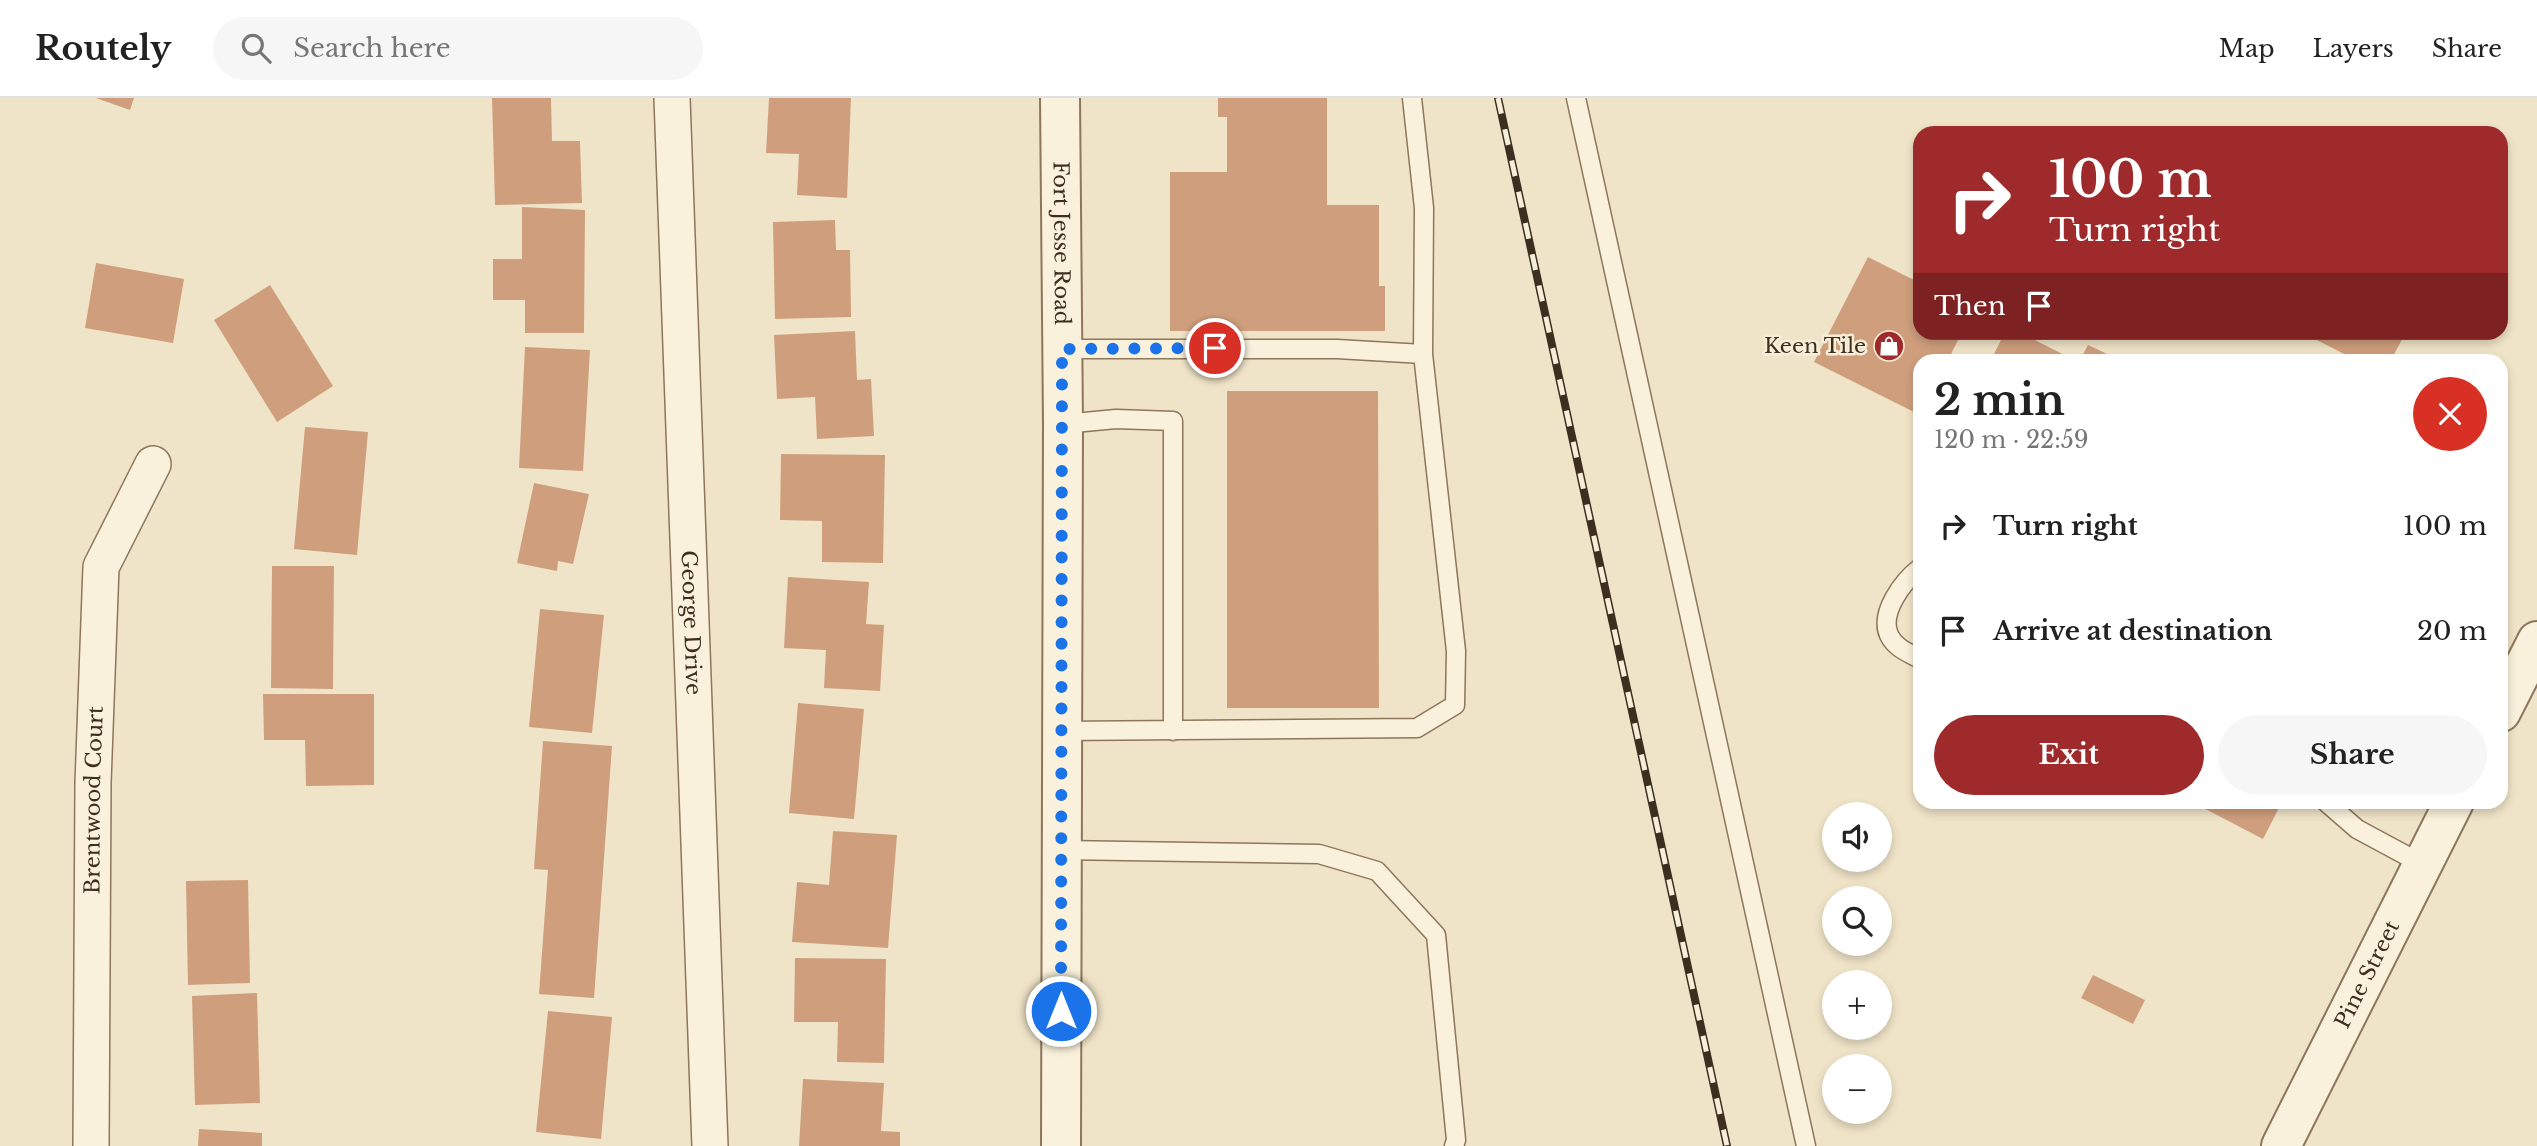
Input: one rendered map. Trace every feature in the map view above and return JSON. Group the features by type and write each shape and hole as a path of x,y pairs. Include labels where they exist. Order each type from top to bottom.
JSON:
{"street":[{"name":"George Drive","path":"672,98 710,1146"},
{"name":"Fort Jesse Road","path":"1060,98 1063,424 1061,1146"},
{"name":"Brentwood Court","path":"91,1146 93,783 102,567 153,464"},
{"path":"2508,698 2537,641"},
{"name":"Pine Street","path":"2281,1146 2450,809"}],"lane":[{"path":"1061,731 1417,728 1455,705 1456,651 1423,354 1424,208 1412,98"},
{"path":"1576,98 1806,1146"},
{"path":"1062,349 1270,348 1423,354"},
{"path":"1063,424 1116,419 1173,421 1173,731"},
{"path":"1913,576 1899,591 1889,610 1888,634 1897,646 1913,655"},
{"path":"2334,809 2357,829 2422,864"},
{"path":"1060,850 1319,854 1377,871 1436,935 1456,1140 1454,1146"}],"building":[{"path":"96,98 134,98 130,110"},
{"path":"492,98 551,98 552,141 580,141 582,203 495,205"},
{"path":"769,98 851,98 847,198 797,195 799,154 766,153"},
{"path":"1218,98 1327,98 1327,205 1379,205 1379,286 1385,286 1385,331 1170,331 1170,172 1227,172 1227,117 1218,117"},
{"path":"522,207 585,210 584,333 525,333 525,300 493,300 493,259 522,259"},
{"path":"835,220 836,250 850,250 851,317 775,319 773,222"},
{"name":"Keen Tile","path":"1868,257 1913,280 1913,340 1958,340 1951,354 1913,354 1913,412 1814,362"},
{"path":"96,263 184,279 173,343 85,328"},
{"path":"270,285 333,386 277,422 214,320"},
{"path":"855,331 857,380 871,379 874,436 817,439 815,397 777,399 774,335"},
{"path":"2001,340 2035,340 2062,354 1994,354"},
{"path":"2317,340 2402,340 2394,354 2344,354"},
{"path":"2088,345 2107,354 2083,354"},
{"path":"525,347 590,350 583,471 519,468"},
{"path":"1227,391 1378,391 1379,708 1227,708"},
{"path":"305,427 368,432 357,555 294,549"},
{"path":"781,454 885,455 883,563 822,562 822,521 780,520"},
{"path":"534,483 589,494 573,564 558,561 557,571 517,563"},
{"path":"272,566 334,566 333,689 271,688"},
{"path":"788,577 869,582 866,624 884,625 880,691 824,688 826,650 784,648"},
{"path":"540,609 604,615 592,733 529,727"},
{"path":"263,694 374,694 374,785 306,786 305,740 264,740"},
{"path":"798,703 864,709 854,819 789,813"},
{"path":"543,741 612,746 594,998 539,994 548,870 534,869"},
{"path":"2205,809 2278,809 2263,839"},
{"path":"833,831 897,835 888,948 792,942 797,882 829,885"},
{"path":"248,880 250,983 188,985 186,881"},
{"path":"795,958 886,959 884,1063 837,1062 838,1022 794,1022"},
{"path":"2093,975 2145,1000 2133,1024 2081,998"},
{"path":"257,993 260,1103 195,1105 192,996"},
{"path":"548,1011 612,1017 601,1139 536,1132"},
{"path":"803,1079 884,1083 881,1131 900,1132 900,1146 799,1146"},
{"path":"199,1129 262,1133 262,1146 198,1146"}],"railway":[{"path":"1498,98 1727,1146"}],"place":[{"name":"Keen Tile","path":"1889,346"}],"route":[{"path":"1061,1011 1062,349 1140,346 1215,348"}]}
